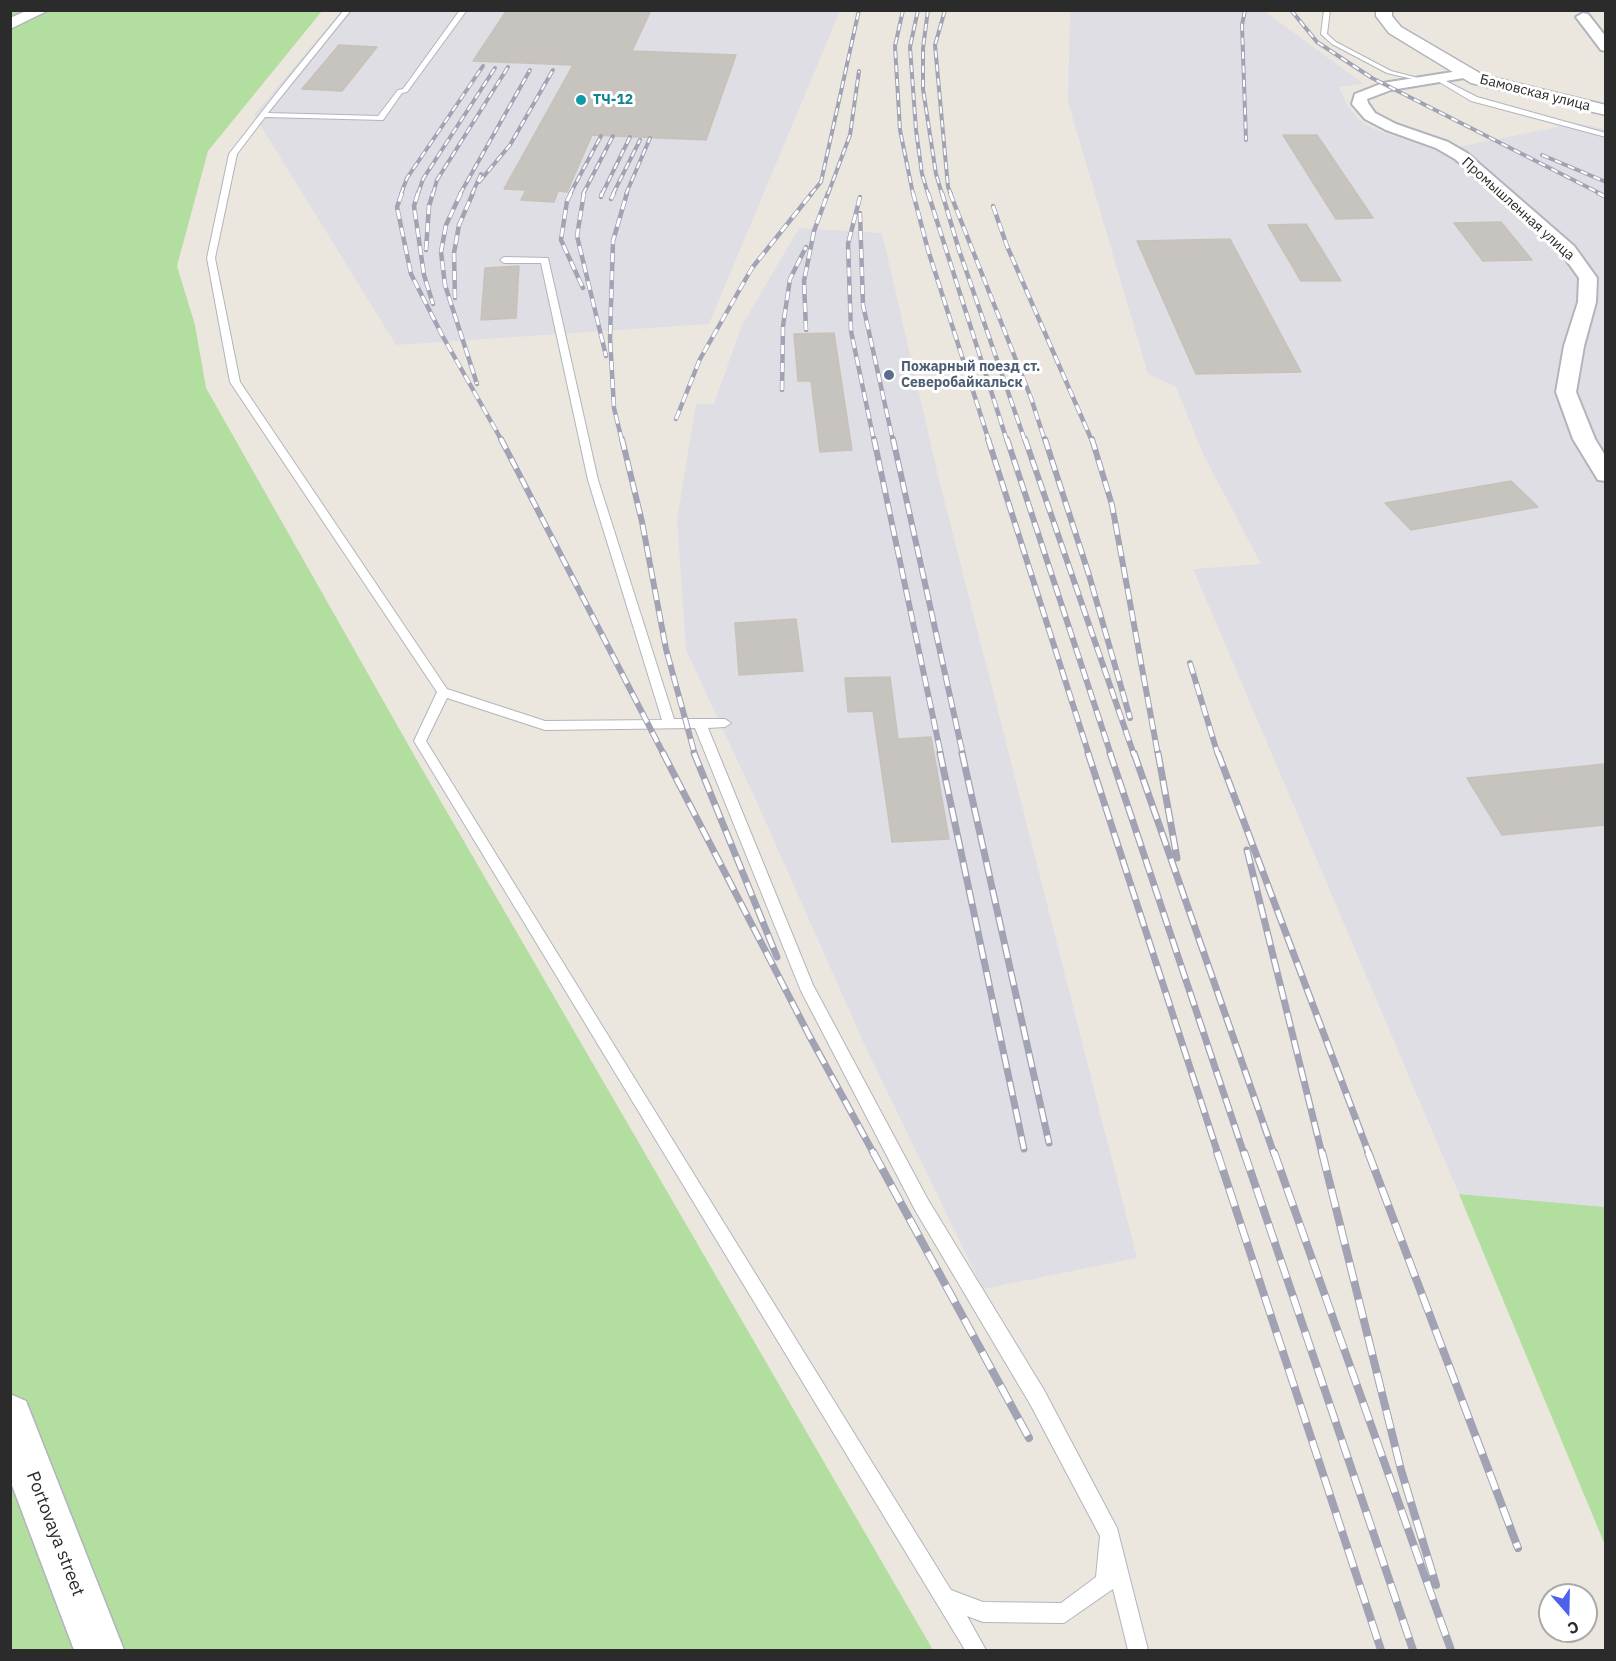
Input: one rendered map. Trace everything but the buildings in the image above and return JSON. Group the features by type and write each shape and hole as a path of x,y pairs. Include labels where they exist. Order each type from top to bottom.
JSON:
{"street":[{"path":"10,24 42,10"},
{"name":"Бамовская улица","path":"1383,10 1384,16 1395,30 1466,74 1509,87 1605,110"},
{"path":"1583,17 1605,47"},
{"name":"Промышленная улица","path":"1466,74 1388,86 1360,98 1360,104 1370,116 1391,127 1442,145 1461,156 1568,250 1588,278 1587,302 1574,346 1566,392 1584,440 1605,475"},
{"name":"Portovaya street","path":"10,1417 99,1650"}],"lane":[{"path":"348,10 233,154 211,258 235,382 444,692 545,726 725,723"},
{"path":"263,115 380,118 399,91 405,91 464,10"},
{"path":"1327,10 1324,34 1334,43 1389,72 1431,80 1474,99 1605,135"},
{"path":"504,260 545,260 593,480 669,723"},
{"path":"444,692 420,741 976,1650"},
{"path":"700,724 806,987 921,1204 1036,1397 1110,1535 1138,1650"},
{"path":"944,1598 983,1612 1064,1613 1106,1582 1110,1535"}],"shaded area":[{"path":"341,11 840,11 709,324 396,345 254,115"},
{"path":"1070,11 1267,11 1364,84 1339,87 1346,103 1358,119 1374,129 1437,151 1578,123 1605,129 1605,1207 1459,1194 1193,569 1261,564 1202,452 1176,387 1148,374 1068,102"},
{"path":"799,228 882,233 938,475 1137,1258 983,1289 865,1046 759,807 686,650 677,520 696,404 714,404 741,327"}],"green space":[{"path":"11,11 322,11 208,151 177,266 195,325 206,388 418,762 933,1650 11,1650"},
{"path":"1459,1194 1605,1207 1605,1545"}],"railway":[{"path":"811,194 821,182 859,10"},
{"path":"903,10 895,46 900,130 913,194"},
{"path":"918,10 910,47 916,130 922,174 928,194"},
{"path":"928,10 923,48 923,89 936,174 942,194"},
{"path":"945,10 935,45 948,187 951,194"},
{"path":"1245,10 1242,25 1246,140"},
{"path":"1291,10 1317,42 1372,78 1601,194"},
{"path":"401,194 407,178 483,66"},
{"path":"433,194 437,180 508,67"},
{"path":"418,194 423,179 495,68"},
{"path":"460,194 530,70"},
{"path":"479,182 510,145 553,70"},
{"path":"828,194 850,135 859,71"},
{"path":"570,194 601,136"},
{"path":"583,194 613,136"},
{"path":"602,194 630,137"},
{"path":"626,194 650,138"},
{"path":"613,194 640,140"},
{"path":"1542,155 1606,182"},
{"path":"472,194 481,174"},
{"path":"402,193 397,207 411,274 442,335 502,441"},
{"path":"418,193 414,206 424,275 433,304"},
{"path":"426,250 429,206 433,193"},
{"path":"461,193 446,225 441,252 445,285 477,384"},
{"path":"455,298 454,253 459,225 473,193"},
{"path":"571,193 567,201 561,240 583,288"},
{"path":"584,193 577,236 606,356"},
{"path":"601,197 602,193"},
{"path":"611,199 614,193"},
{"path":"622,441 614,408 610,338 613,241 627,193"},
{"path":"676,419 700,359 752,268 812,193"},
{"path":"806,330 804,281 814,231 828,193"},
{"path":"913,193 928,250 989,441"},
{"path":"928,193 1007,441"},
{"path":"942,193 959,250 1025,441"},
{"path":"950,193 1031,398 1045,441"},
{"path":"1598,193 1606,197"},
{"path":"860,197 848,244 851,331 874,441"},
{"path":"993,206 1007,246 1092,441"},
{"path":"860,213 863,305 893,441"},
{"path":"782,390 783,326 790,279 806,247"},
{"path":"501,439 664,755"},
{"path":"622,439 642,522 666,649 695,755"},
{"path":"874,439 941,755"},
{"path":"893,439 963,755"},
{"path":"988,439 1089,755"},
{"path":"1007,439 1111,755"},
{"path":"1025,439 1134,755"},
{"path":"1045,439 1089,575 1130,718"},
{"path":"1092,439 1112,505 1158,755"},
{"path":"1190,663 1218,755"},
{"path":"663,753 810,1037 874,1154"},
{"path":"694,753 777,957"},
{"path":"940,753 1024,1149"},
{"path":"962,753 1049,1143"},
{"path":"1088,753 1218,1154"},
{"path":"1110,753 1244,1154"},
{"path":"1134,753 1274,1154"},
{"path":"1158,753 1177,858"},
{"path":"1218,753 1369,1154"},
{"path":"1247,850 1322,1154"},
{"path":"873,1152 1029,1438"},
{"path":"1217,1152 1381,1650"},
{"path":"1244,1152 1413,1650"},
{"path":"1274,1152 1451,1650"},
{"path":"1322,1152 1401,1470 1436,1585"},
{"path":"1368,1152 1518,1548"}],"place":[{"name":"ТЧ-12","path":"581,100"},
{"name":"Пожарный поезд ст. Северобайкальск","path":"889,375"}]}
